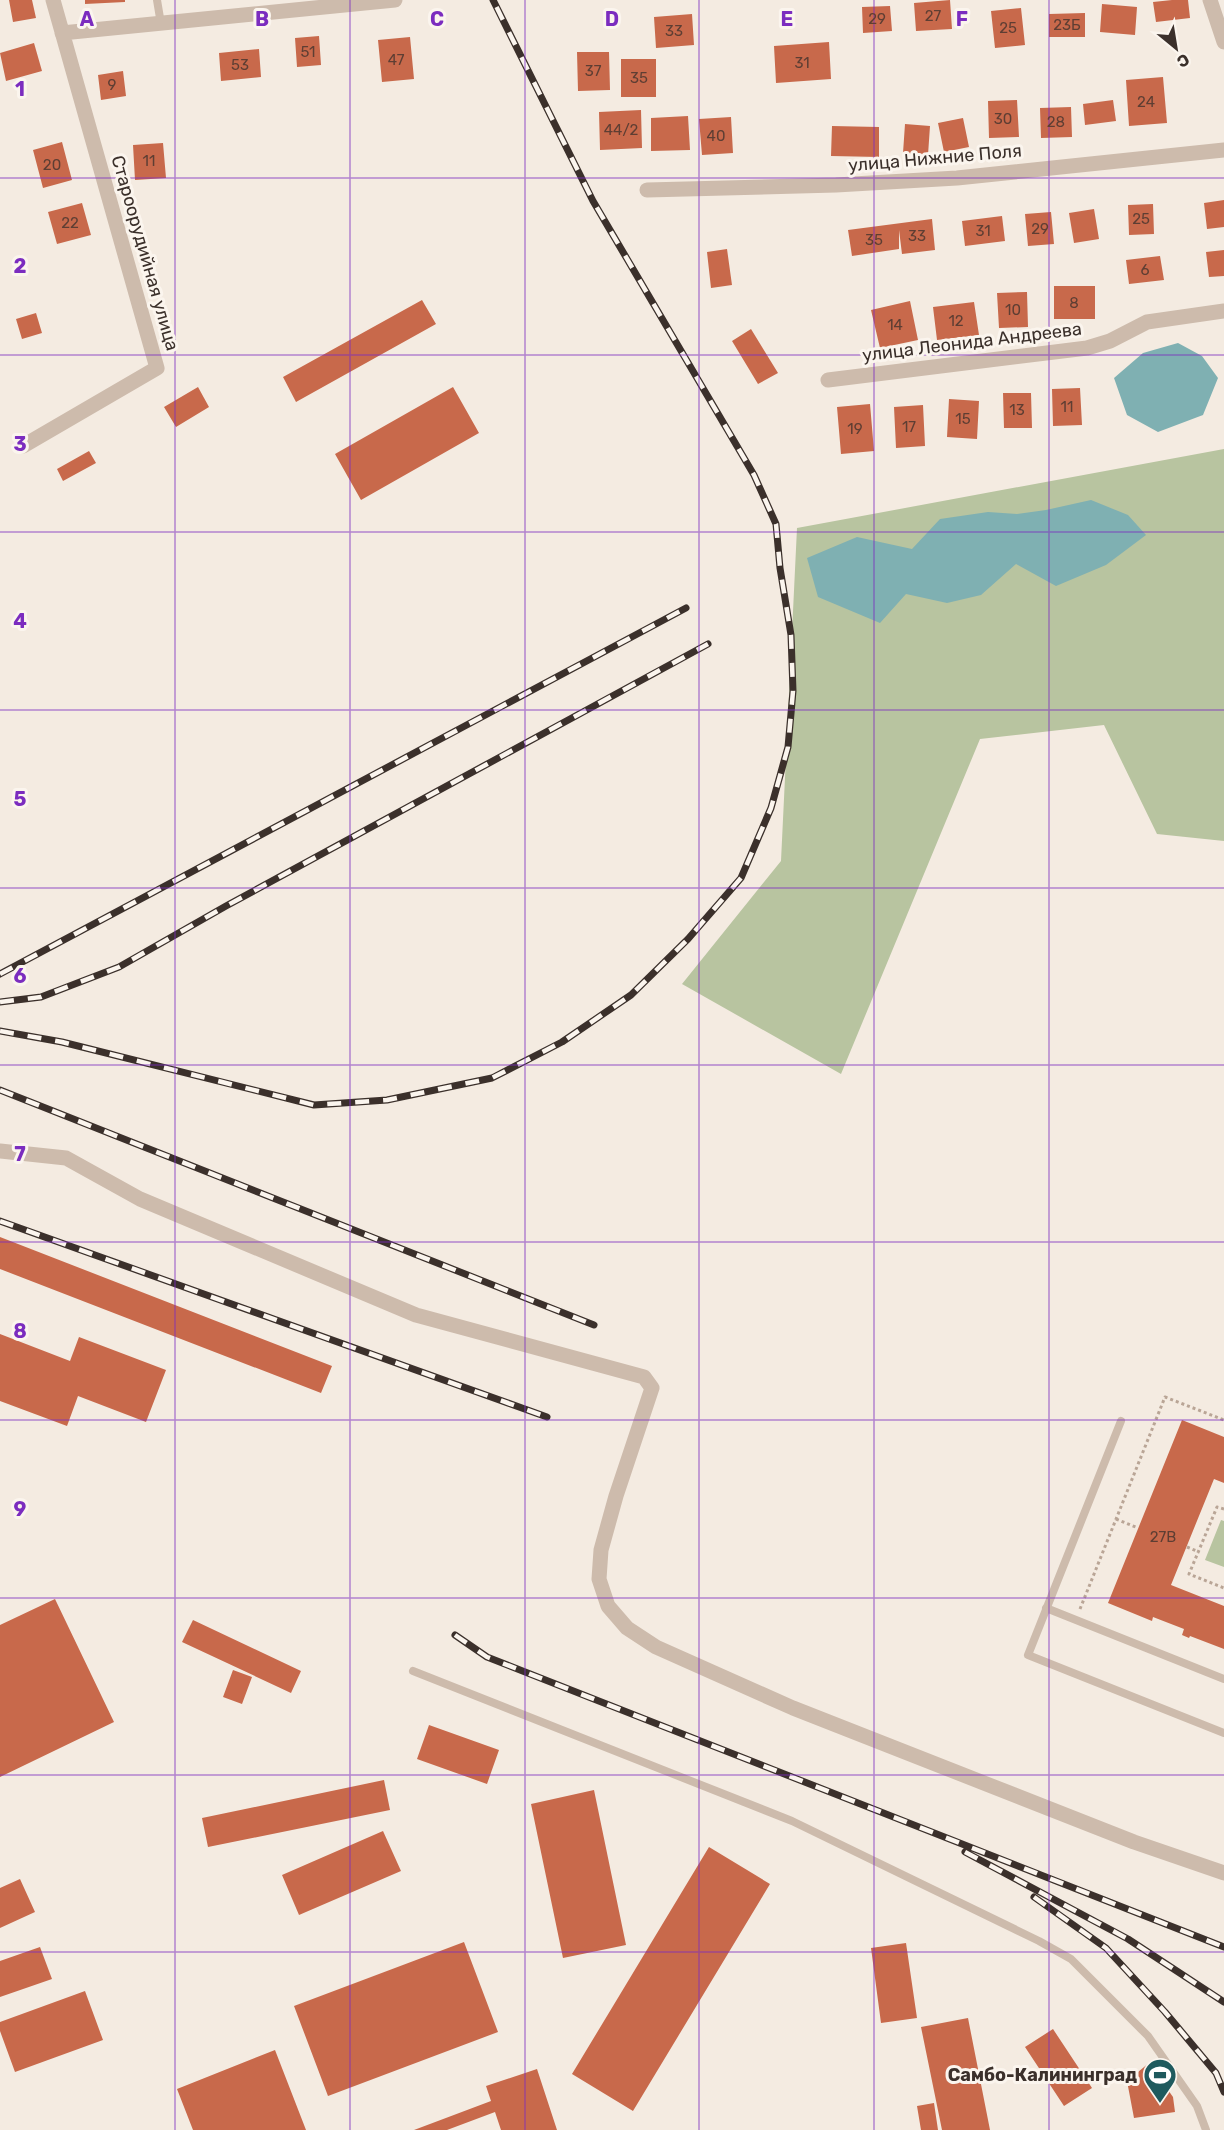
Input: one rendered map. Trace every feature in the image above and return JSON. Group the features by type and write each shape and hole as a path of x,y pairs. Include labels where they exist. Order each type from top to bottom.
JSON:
{"street":[{"name":"Староорудийная улица","path":"23,446 157,368 53,0"},
{"path":"62,33 395,0"},
{"path":"1210,0 1224,42"},
{"name":"улица Нижние Поля","path":"647,190 836,185 957,178 1224,150"},
{"name":"улица Леонида Андреева","path":"828,380 1088,348 1147,322 1224,311"},
{"path":"0,1151 66,1158 140,1199 416,1315 644,1377 652,1388 616,1496 601,1550 599,1579 608,1606 627,1628 656,1647 793,1708 1134,1842 1224,1873"}],"lane":[{"path":"157,0 161,24"},
{"path":"1121,1421 1028,1655 1224,1733"},
{"path":"1046,1608 1224,1679"},
{"path":"413,1671 792,1821 1039,1941 1071,1959 1148,2036 1197,2106 1206,2130"}],"path":[{"path":"1076,1620 1165,1397 1224,1420"},
{"path":"1224,1509 1216,1506 1189,1574 1224,1588"},
{"path":"1116,1519 1138,1528"},
{"path":"1187,1547 1199,1552"}],"green space":[{"path":"1224,449 1224,841 1157,834 1104,725 980,739 841,1074 682,984 781,861 797,528"},
{"path":"1221,1520 1224,1521 1224,1567 1205,1560"}],"water":[{"path":"1178,343 1202,356 1218,378 1203,415 1158,432 1127,415 1114,378 1143,353"},
{"path":"1091,500 1128,515 1146,535 1106,565 1056,586 1016,564 981,595 947,603 906,594 880,623 818,597 807,558 857,537 912,549 940,519 988,512 1017,514"}],"building":[{"path":"9,0 32,0 36,18 13,22"},
{"path":"85,0 125,0 125,2 85,4"},
{"path":"950,0 952,29 916,31 914,3"},
{"path":"1188,0 1190,18 1156,22 1153,2"},
{"path":"1102,4 1137,7 1135,35 1100,32"},
{"path":"890,6 892,31 863,33 862,7"},
{"path":"1021,8 1025,45 995,48 991,11"},
{"path":"1085,13 1085,37 1049,37 1049,14"},
{"path":"692,14 694,45 656,48 654,17"},
{"path":"319,36 321,65 297,67 295,38"},
{"path":"410,37 414,79 382,82 378,40"},
{"path":"829,42 831,79 776,83 774,46"},
{"path":"34,43 42,71 6,81 0,53"},
{"path":"259,49 261,77 221,81 219,53"},
{"path":"577,52 609,52 610,90 578,91"},
{"path":"621,59 656,59 656,97 621,97"},
{"path":"123,71 126,96 101,100 98,75"},
{"path":"1163,77 1167,123 1129,126 1126,80"},
{"path":"1017,100 1019,137 989,138 988,101"},
{"path":"1113,100 1116,121 1085,125 1083,104"},
{"path":"1071,107 1072,137 1041,138 1040,108"},
{"path":"641,110 642,148 600,150 599,112"},
{"path":"688,116 690,150 651,151 651,118"},
{"path":"731,117 733,153 702,155 699,119"},
{"path":"963,118 969,147 944,152 938,123"},
{"path":"905,124 930,126 928,155 903,153"},
{"path":"832,126 879,127 879,157 831,156"},
{"path":"62,142 72,180 43,188 33,150"},
{"path":"163,143 166,178 135,180 133,145"},
{"path":"1224,200 1224,227 1207,229 1204,203"},
{"path":"82,203 91,235 57,244 48,212"},
{"path":"1153,204 1154,234 1129,235 1128,205"},
{"path":"1094,209 1099,239 1074,243 1069,213"},
{"path":"1051,212 1054,244 1028,246 1025,214"},
{"path":"1002,216 1005,241 965,246 962,221"},
{"path":"932,219 935,250 902,254 899,230 899,249 852,256 848,230"},
{"path":"727,249 732,285 711,288 707,252"},
{"path":"1224,250 1224,276 1209,277 1206,252"},
{"path":"1160,256 1164,280 1129,284 1126,260"},
{"path":"1054,286 1095,286 1095,319 1054,319"},
{"path":"1027,292 1028,327 999,328 997,293"},
{"path":"422,300 436,324 296,402 283,377"},
{"path":"910,301 918,340 880,348 871,310"},
{"path":"974,302 979,335 937,340 933,307"},
{"path":"36,313 42,333 22,339 16,319"},
{"path":"751,329 778,373 758,384 732,341"},
{"path":"198,387 209,407 176,427 164,407"},
{"path":"453,387 479,433 361,500 335,454"},
{"path":"1080,388 1082,425 1053,426 1052,389"},
{"path":"1003,393 1031,393 1032,428 1004,428"},
{"path":"949,399 979,401 977,439 947,437"},
{"path":"870,404 874,451 841,454 837,407"},
{"path":"923,405 925,446 896,448 894,407"},
{"path":"89,451 96,463 63,481 57,469"},
{"path":"0,1237 332,1366 321,1393 0,1269"},
{"path":"0,1334 70,1361 79,1337 166,1370 146,1422 78,1396 67,1426 0,1401"},
{"path":"1182,1420 1224,1437 1224,1483 1214,1479 1171,1585 1224,1606 1224,1649 1182,1635 1184,1629 1153,1617 1152,1621 1108,1603"},
{"path":"55,1599 114,1722 0,1777 0,1625"},
{"path":"193,1620 301,1671 291,1693 182,1642"},
{"path":"233,1670 252,1677 242,1704 223,1697"},
{"path":"429,1725 499,1750 487,1784 417,1759"},
{"path":"384,1780 390,1810 208,1847 202,1818"},
{"path":"594,1790 626,1945 563,1958 531,1804"},
{"path":"383,1831 401,1871 299,1915 282,1875"},
{"path":"709,1847 770,1884 633,2111 572,2074"},
{"path":"20,1879 35,1912 0,1928 0,1888"},
{"path":"464,1942 498,2032 328,2096 294,2006"},
{"path":"906,1943 917,2018 881,2023 871,1948"},
{"path":"40,1947 52,1979 0,1997 0,1961"},
{"path":"85,1991 103,2040 15,2072 0,2031 0,2022"},
{"path":"968,2018 990,2130 942,2130 921,2027"},
{"path":"1053,2029 1092,2088 1064,2106 1025,2047"},
{"path":"275,2050 306,2130 193,2130 177,2089"},
{"path":"1149,2063 1173,2097 1175,2112 1134,2118 1127,2081"},
{"path":"537,2069 557,2130 501,2130 495,2112 447,2130 414,2130 491,2101 486,2086"},
{"path":"934,2103 938,2130 921,2130 917,2106"}],"railway":[{"path":"0,1031 62,1042 314,1105 387,1100 492,1078 562,1042 631,995 688,939 741,878 771,808 788,747 793,691 791,635 780,568 776,524 754,475 593,201 493,0"},
{"path":"0,974 686,608"},
{"path":"0,1002 41,997 119,967 226,906 708,644"},
{"path":"0,1090 594,1325"},
{"path":"0,1221 547,1417"},
{"path":"455,1635 487,1657 1224,1947"},
{"path":"965,1852 1128,1939 1224,2002"},
{"path":"1034,1897 1106,1948 1165,2012 1216,2073 1224,2092"}],"place":[{"name":"Самбо-Калининград","path":"1160,2104"}]}
